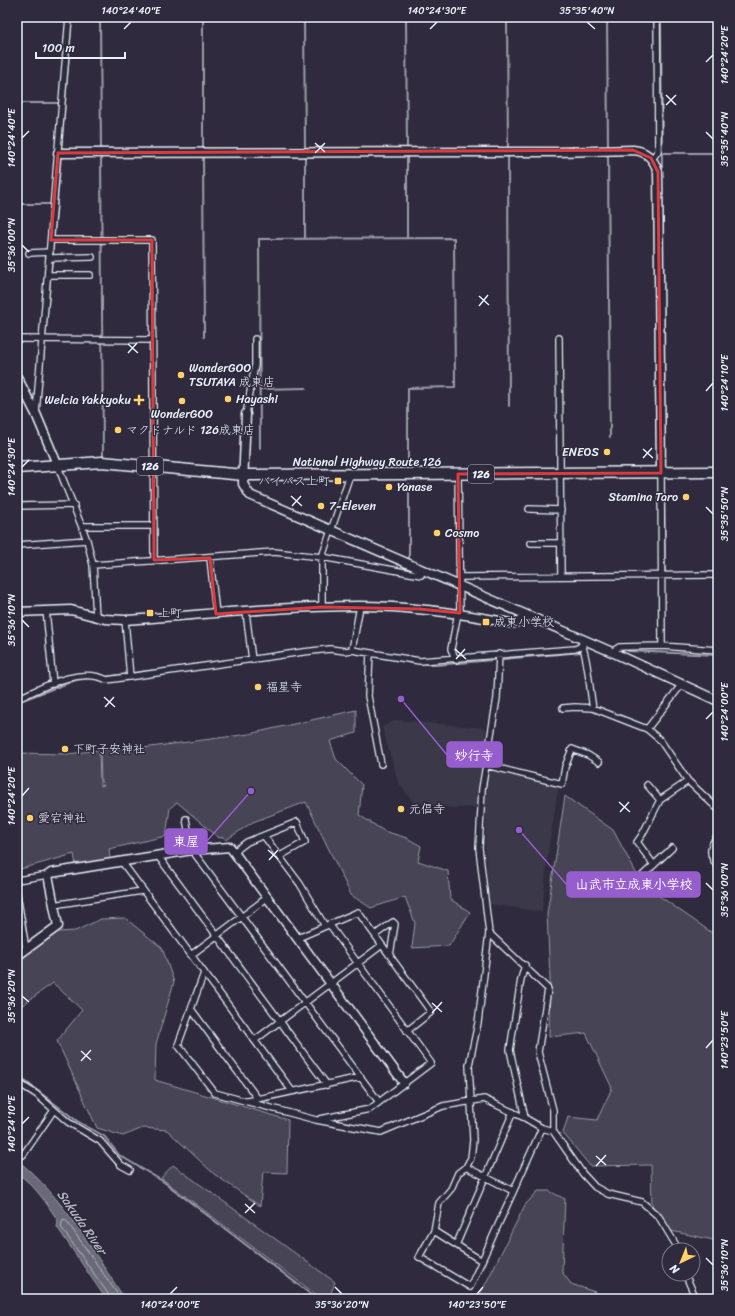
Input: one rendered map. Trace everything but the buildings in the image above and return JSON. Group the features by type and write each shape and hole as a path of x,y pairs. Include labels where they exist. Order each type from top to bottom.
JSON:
{"highway":[{"name":"National Highway Route 126","path":"17,468 102,462 244,475 718,472"}],"street":[{"path":"36,414 69,17"},
{"path":"652,159 658,151 657,17"},
{"path":"58,153 550,152 633,150 643,152 652,159 658,172 662,646"},
{"path":"50,240 152,240 154,340 154,560"},
{"path":"29,253 92,258"},
{"path":"48,275 90,275"},
{"path":"559,338 561,576"},
{"path":"17,339 154,340"},
{"path":"255,339 255,366 246,414 244,475 244,487 250,495 528,616 583,642 612,652 718,701"},
{"path":"17,377 36,414 87,540 93,565 96,617"},
{"path":"456,660 451,649 459,613 460,576 458,474"},
{"path":"322,607 322,557 350,475"},
{"path":"17,506 74,505"},
{"path":"529,509 561,510"},
{"path":"82,526 154,526"},
{"path":"17,544 87,540"},
{"path":"531,543 561,543"},
{"path":"93,565 154,560 210,558 274,552 322,557 421,575 422,570"},
{"path":"210,558 216,614"},
{"path":"460,576 718,575"},
{"path":"349,650 360,606"},
{"path":"17,612 71,610 105,619 125,620 322,607 360,606 459,613 510,623 515,623 528,616"},
{"path":"46,610 53,684"},
{"path":"246,612 252,658"},
{"path":"125,620 130,675"},
{"path":"17,699 53,684 78,677 102,678 130,675 330,649 349,650 420,661 498,657 575,649 583,642"},
{"path":"583,642 593,708"},
{"path":"612,652 619,647 662,646 718,650"},
{"path":"370,653 368,696 381,764"},
{"path":"498,657 497,698 486,765 479,848 489,933 478,1023 469,1064 473,1140 471,1158 466,1167 458,1173 451,1189 439,1203 434,1231 418,1257 470,1287 542,1128"},
{"path":"647,729 682,684"},
{"path":"563,708 575,706 593,708 647,729 660,740 688,781 718,809"},
{"path":"486,765 562,784 572,749 588,755 598,762"},
{"path":"654,865 637,842 660,800 688,781"},
{"path":"647,786 660,800"},
{"path":"186,819 192,850 379,1102"},
{"path":"234,852 247,842 297,822 305,842 280,856"},
{"path":"718,835 712,843 710,851 712,859 718,867"},
{"path":"264,836 300,884 327,925 431,1063 370,1109 316,1120"},
{"path":"17,880 192,850 230,847 404,1083"},
{"path":"642,876 672,848"},
{"path":"158,856 327,1084"},
{"path":"122,862 142,891 292,1091"},
{"path":"17,956 58,926 48,875"},
{"path":"53,904 142,891"},
{"path":"17,894 19,917 26,949"},
{"path":"191,955 268,898"},
{"path":"298,938 358,912 431,1012 407,1030"},
{"path":"375,935 393,922 395,924 390,955"},
{"path":"489,933 548,989 538,1052 554,1110 553,1131 583,1174 595,1187 608,1194 642,1202 659,1217 674,1242"},
{"path":"255,1040 382,945"},
{"path":"524,965 510,1050 525,1118"},
{"path":"204,973 178,1045 215,1093 316,1120 381,1132 443,1106 484,1099 513,1112 542,1128 553,1131"},
{"path":"191,1009 258,1099"},
{"path":"248,1102 292,1091 361,1078"},
{"path":"18,1085 36,1094 68,1122 100,1141 121,1165 130,1170"},
{"path":"23,1155 54,1110"},
{"path":"457,1243 513,1112"},
{"path":"466,1167 513,1191"},
{"path":"434,1231 457,1243 482,1261"},
{"path":"689,1282 698,1299"}],"highlighted area":[{"path":"633,150 651,158 658,172 661,473 458,474 460,613 419,609 322,607 216,614 210,558 154,560 152,240 51,240 58,153"}],"shaded area":[{"path":"356,710 356,733 330,741 336,759 362,785 359,815 384,831 407,838 421,846 418,861 448,871 450,899 470,912 449,946 412,948 415,923 405,897 371,908 351,895 306,802 253,822 226,840 224,837 219,838 177,802 170,808 166,836 109,849 110,859 76,865 74,854 17,870 17,753 68,754 99,750 100,786 104,785 101,782 100,749 135,749 249,734"},
{"path":"396,720 486,728 482,768 559,784 548,853 542,912 490,904 485,852 486,807 452,808 413,802 398,782 382,727"},
{"path":"565,796 613,830 642,884 718,937 718,1241 671,1231 652,1205 651,1165 590,1166 563,1133 568,1117 597,1120 612,1088 586,1033 549,1037 550,978 547,914"},
{"path":"125,918 162,948 174,982 156,1044 155,1080 288,1120 287,1173 263,1172 260,1206 214,1174 167,1130 143,1128 123,1136 97,1128 57,1041 82,1010 53,983 17,1009 17,962 58,932 75,931 101,919"},
{"path":"173,1165 335,1282 329,1299 322,1299 161,1178"},
{"path":"538,1191 549,1191 565,1199 562,1272 571,1284 595,1292 607,1299 478,1299 525,1205"}],"water":[{"path":"17,1160 34,1174 63,1207 125,1299 106,1299 57,1227 58,1221 49,1207 35,1189 17,1173"}],"waterway":[{"path":"61,151 72,17"},
{"path":"100,17 101,150"},
{"path":"203,17 203,150"},
{"path":"304,17 305,150"},
{"path":"406,17 407,149"},
{"path":"507,17 508,150"},
{"path":"607,17 608,148"},
{"path":"661,17 662,172"},
{"path":"17,103 58,103"},
{"path":"608,153 610,437"},
{"path":"649,153 718,153"},
{"path":"101,154 103,457"},
{"path":"203,154 204,337"},
{"path":"305,154 305,239"},
{"path":"407,154 407,238"},
{"path":"508,154 509,406"},
{"path":"39,408 61,156"},
{"path":"17,204 50,204"},
{"path":"260,448 259,239 454,238 455,387 408,388 408,464"},
{"path":"259,389 306,388"},
{"path":"664,476 665,574"},
{"path":"409,484 409,558"},
{"path":"335,647 347,649"},
{"path":"628,651 718,655"},
{"path":"349,652 363,655"},
{"path":"407,662 436,665 582,652"},
{"path":"376,657 404,661"},
{"path":"104,677 155,670"},
{"path":"17,702 76,680 91,678"},
{"path":"17,1075 77,1121 104,1136 119,1155 164,1182 317,1299"}],"place":[{"name":"WonderGOO TSUTAYA 成東店","path":"181,375"},
{"name":"Hayashi","path":"228,399"},
{"name":"Welcia Yakkyoku","path":"139,400"},
{"name":"WonderGOO","path":"182,401"},
{"name":"マクドナルド 126成東店","path":"118,430"},
{"name":"ENEOS","path":"607,452"},
{"name":"バイパス上町","path":"338,481"},
{"name":"Yanase","path":"389,487"},
{"name":"Stamina Taro","path":"686,497"},
{"name":"7-Eleven","path":"321,506"},
{"name":"Cosmo","path":"437,533"},
{"name":"上町","path":"150,613"},
{"name":"成東小学校","path":"486,622"},
{"name":"福星寺","path":"258,687"},
{"name":"妙行寺","path":"401,699"},
{"name":"下町子安神社","path":"65,749"},
{"name":"東屋","path":"251,791"},
{"name":"元倡寺","path":"401,809"},
{"name":"愛宕神社","path":"30,818"},
{"name":"山武市立成東小学校","path":"519,830"}],"water label":[{"name":"Sakuda River","path":"82,1222"}]}
